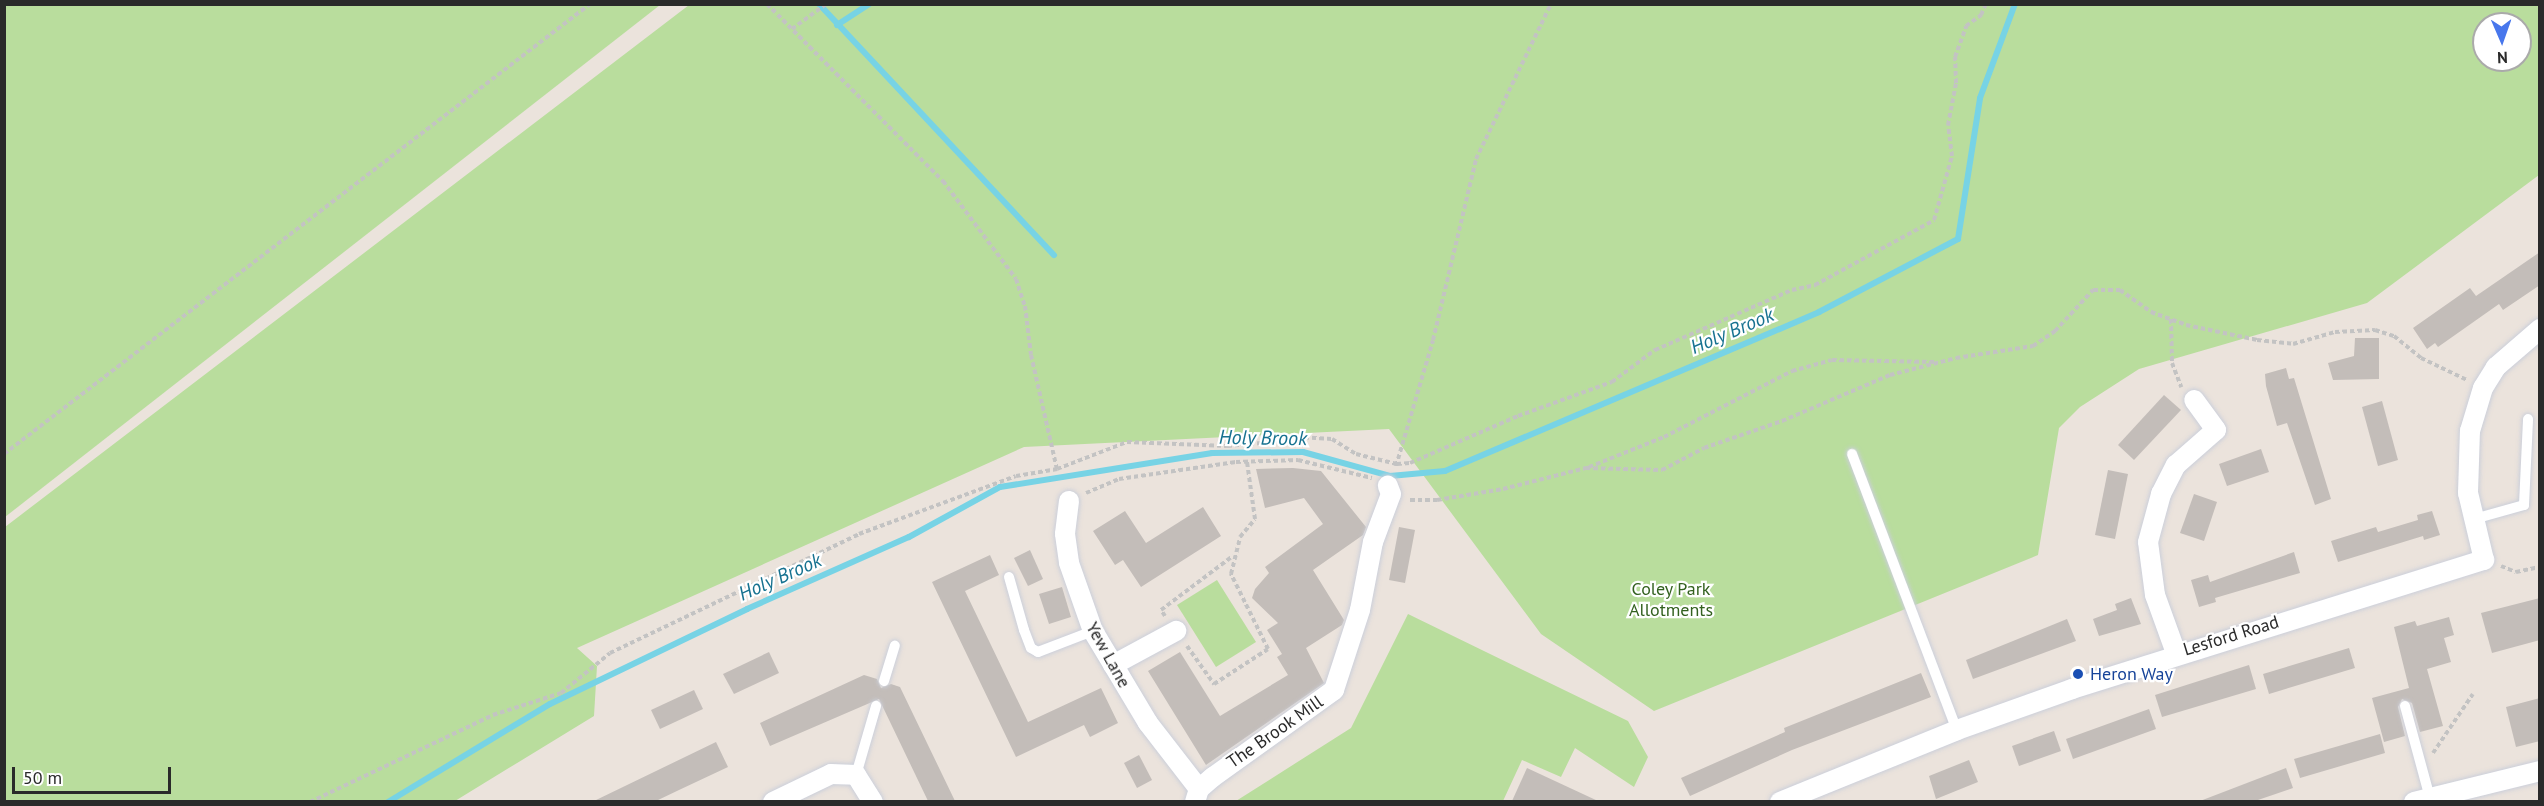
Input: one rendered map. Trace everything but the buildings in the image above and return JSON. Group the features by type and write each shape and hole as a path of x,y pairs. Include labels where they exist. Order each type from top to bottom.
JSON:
{"street":[{"path":"2484,560 2468,493 2470,431 2483,388 2496,367 2540,329"},
{"path":"2176,653 2156,595 2148,543 2161,494 2176,465 2216,430 2194,400"},
{"name":"The Brook Mill","path":"1197,795 1334,690 1360,610 1373,542 1390,489"},
{"name":"Yew Lane","path":"1069,501 1065,534 1069,563 1092,631 1148,723 1197,795"},
{"name":"Lesford Road","path":"1780,801 1957,730 2176,653 2484,560"},
{"path":"1113,665 1176,631"},
{"path":"2422,800 2540,771"},
{"path":"773,801 831,774 856,775 873,801"}],"lane":[{"path":"2474,519 2524,505 2528,419"},
{"path":"1852,454 1957,730"},
{"path":"1009,577 1023,630 1031,648 1038,652 1092,631"},
{"path":"884,681 894,646"},
{"path":"856,775 876,706"},
{"path":"2405,706 2422,769 2422,800"}],"path":[{"path":"4,454 590,4"},
{"path":"768,4 943,181 1016,279 1025,306 1031,356 1057,469"},
{"path":"1397,464 1432,340 1476,159 1551,4"},
{"path":"310,801 493,715 561,693 610,654 859,534 1016,476 1057,469 1127,442 1235,445 1272,442 1282,436 1302,439 1313,436 1332,439 1356,454 1397,464 1445,449 1518,416 1612,382 1655,350 1792,290 1815,285 1934,220 1952,156 1948,125 1956,83 1955,57 1966,26 1981,15 1986,4"},
{"path":"792,29 826,5"},
{"path":"1586,468 1662,470 1704,448 1782,421 1838,394 1890,375 1939,362 2033,346 2055,331 2093,290 2120,290 2151,312 2257,340 2294,344 2335,332 2375,330 2394,336 2421,358 2483,388"},
{"path":"2171,319 2172,363 2181,388 2194,400"},
{"path":"1069,501 1119,479 1247,462 1298,460 1378,479 1390,489 1416,501 1437,500 1586,468 1665,437 1792,371 1832,360 1939,362"},
{"path":"1233,556 1161,610 1214,684 1268,649 1231,574 1233,556 1240,537 1255,519 1247,462"},
{"path":"2484,560 2516,572 2540,567"},
{"path":"2422,769 2473,694"}],"green space":[{"path":"5,4 660,4 660,5 5,517"},
{"name":"Coley Park Allotments","path":"689,5 2539,5 2539,175 2367,303 2139,369 2080,407 2059,428 2038,555 1654,711 1541,634 1389,429 1024,447 577,648 597,666 594,716 455,801 5,802 5,527"},
{"path":"1217,580 1256,642 1216,667 1177,605"},
{"path":"1408,614 1628,721 1648,757 1634,787 1575,748 1561,777 1522,760 1503,801 1236,801 1351,728"}],"waterway":[{"path":"819,4 1054,255"},
{"path":"837,25 869,4"},
{"name":"Holy Brook","path":"388,802 550,704 747,609 909,537 1000,487 1212,453 1303,452 1390,476 1445,471 1819,312 1958,239 1980,98 2015,4"}],"place":[{"name":"Heron Way","path":"2078,674"}]}
